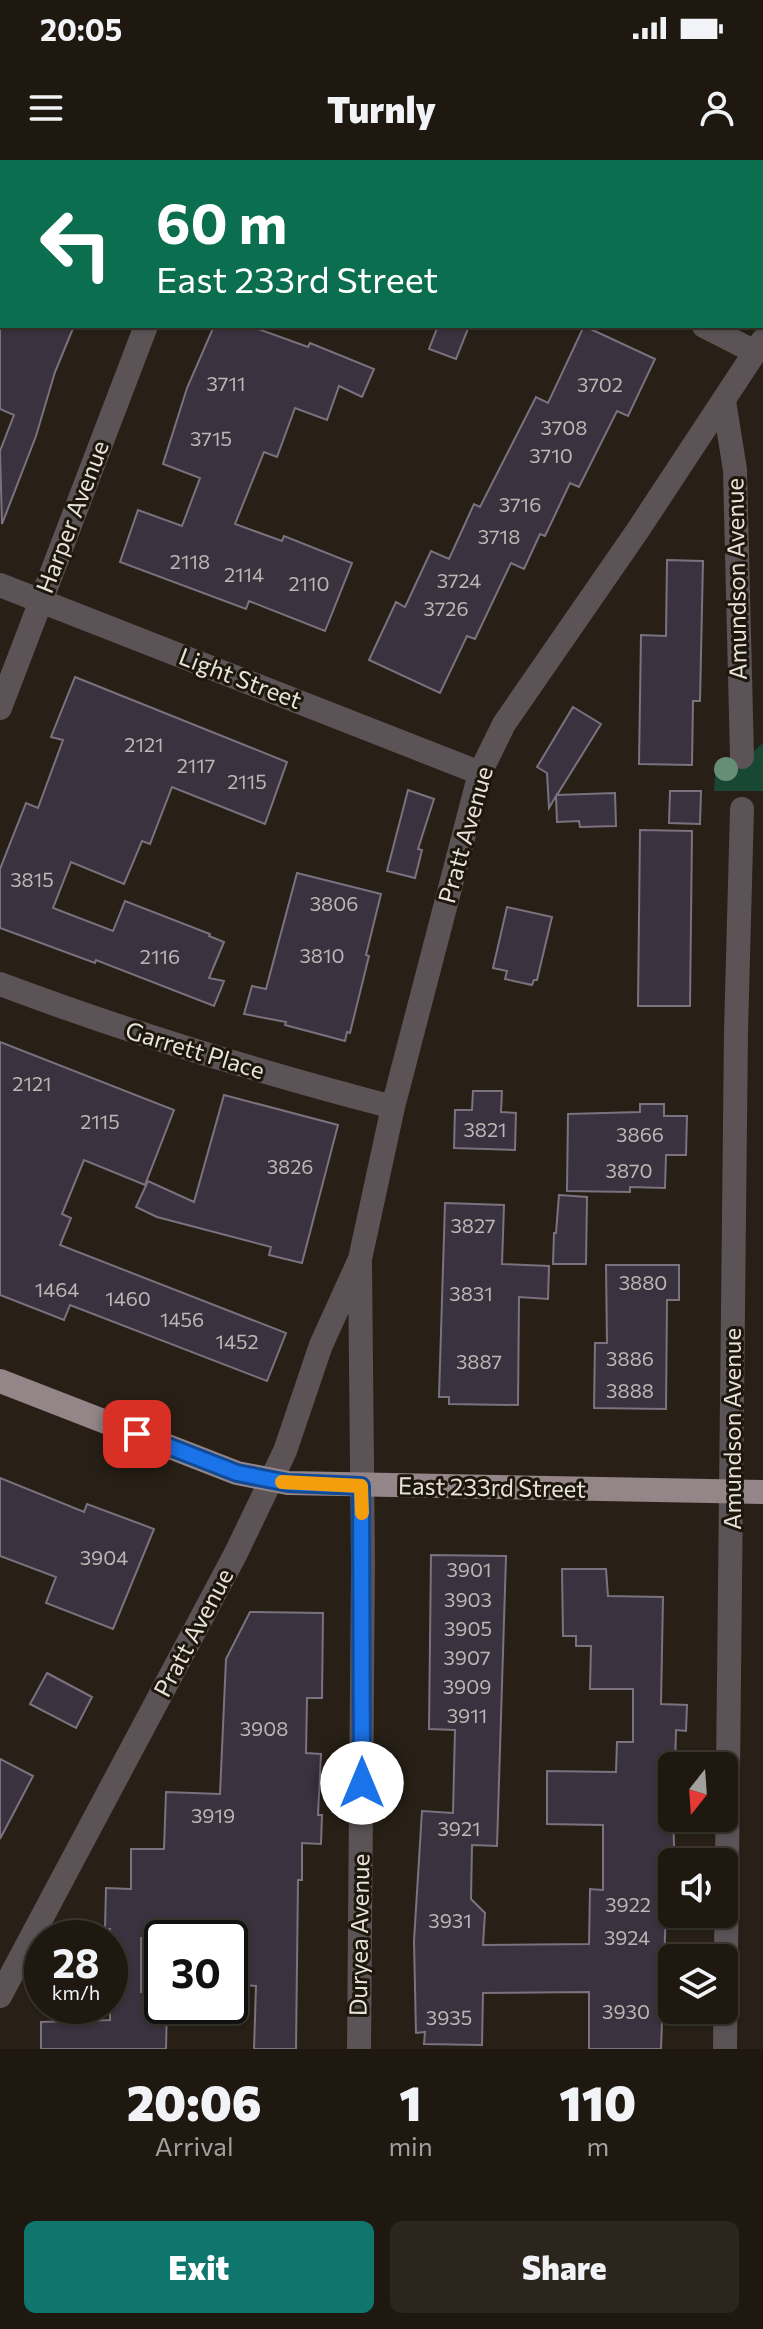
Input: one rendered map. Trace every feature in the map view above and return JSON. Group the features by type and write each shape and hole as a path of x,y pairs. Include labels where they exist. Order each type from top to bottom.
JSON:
{"main road":[{"name":"East 233rd Street","path":"0,1381 237,1473 273,1480 361,1486 763,1492"}],"street":[{"name":"Harper Avenue","path":"0,708 145,328"},
{"path":"710,328 759,346"},
{"name":"Pratt Avenue","path":"0,1996 273,1480 291,1435 321,1345 360,1259 393,1107 480,773 504,724 759,346"},
{"name":"Amundson Avenue","path":"724,401 735,470 742,757"},
{"name":"Light Street","path":"0,585 480,773"},
{"name":"Amundson Avenue","path":"725,2049 736,1046 742,809"},
{"name":"Garrett Place","path":"0,984 91,1019 186,1050 393,1107"},
{"name":"Pratt Avenue","path":"360,1259 363,1355 361,1486"},
{"name":"Duryea Avenue","path":"359,2049 361,1486"}],"green space":[{"path":"763,743 763,791 714,791 716,762 753,752"}],"building":[{"path":"0,328 73,328 2,524 0,451 14,415 0,409"},
{"path":"213,328 256,328 308,347 310,343 374,369 362,397 339,386 327,420 295,408 277,457 264,452 235,524 282,541 284,536 352,563 325,631 249,601 246,609 120,562 138,510 182,526 200,478 163,464 187,388"},
{"path":"437,328 468,328 456,359 429,349"},
{"path":"583,328 655,359 628,416 617,411 579,487 570,483 545,536 540,534 524,569 511,563 475,639 467,636 440,693 369,660 396,602 405,607 431,551 449,559 474,504 480,507 536,397 548,403"},
{"path":"667,560 703,561 700,701 693,701 692,765 639,764 641,635 666,636"},
{"path":"75,677 287,762 265,824 172,787 150,844 142,841 124,884 71,862 53,908 113,931 125,901 224,942 209,978 224,981 214,1006 96,960 95,963 0,928 0,869 26,803 38,808 63,740 51,737"},
{"path":"573,707 601,724 557,795 615,793 616,826 580,827 579,821 557,822 556,796 549,808 547,773 537,767"},
{"path":"408,790 434,799 418,849 422,850 415,878 387,871"},
{"path":"670,791 701,791 700,824 669,823"},
{"path":"640,830 692,831 690,1006 638,1006"},
{"path":"297,873 381,894 366,955 369,956 350,1033 347,1032 345,1041 285,1025 286,1022 244,1014 252,986 266,989"},
{"path":"507,907 552,917 537,980 532,985 505,979 507,971 493,968"},
{"path":"0,1042 174,1110 145,1185 84,1160 62,1214 71,1218 60,1245 286,1333 267,1381 70,1305 64,1320 0,1295"},
{"path":"473,1091 502,1091 501,1112 516,1113 515,1150 454,1148 455,1110 472,1110"},
{"path":"224,1095 338,1125 302,1263 269,1255 271,1247 157,1217 136,1207 148,1181 194,1202"},
{"path":"640,1104 664,1104 664,1116 687,1116 686,1155 666,1155 665,1188 630,1187 630,1192 567,1191 568,1114 640,1112"},
{"path":"559,1195 587,1197 586,1264 553,1264"},
{"path":"445,1203 504,1205 502,1264 549,1266 548,1299 519,1297 518,1405 449,1404 449,1397 439,1397"},
{"path":"606,1265 679,1265 679,1300 667,1300 666,1409 594,1408 595,1343 607,1343"},
{"path":"0,1478 84,1512 87,1504 154,1529 113,1629 46,1603 56,1577 0,1556"},
{"path":"431,1555 506,1556 497,1846 472,1845 471,1899 485,1913 483,1945 589,1944 590,1889 603,1890 603,1825 547,1824 547,1771 616,1772 617,1742 633,1742 633,1689 590,1689 591,1646 576,1646 576,1636 563,1636 562,1569 606,1569 608,1596 663,1597 661,1704 687,1705 686,1731 676,1730 675,1752 658,1752 658,1832 674,1832 674,1845 674,1848 658,1848 658,1928 665,1928 665,1944 658,1944 661,2049 589,2049 589,1992 483,1993 482,2045 424,2044 425,2032 416,2033 414,1941 422,1811 453,1813 455,1730 429,1729"},
{"path":"250,1612 323,1613 322,1698 307,1698 306,1753 321,1754 318,1815 322,1815 321,1844 302,1843 302,1880 298,1880 296,2049 254,2049 256,1986 248,1985 248,1920 144,1920 141,1992 144,1992 144,2024 167,2024 166,2049 41,2049 41,2024 128,2024 128,1920 105,1920 106,1888 131,1889 131,1849 164,1849 166,1792 220,1794 226,1659"},
{"path":"47,1673 92,1697 76,1728 30,1704"},
{"path":"0,1759 33,1776 0,1839"}],"slow traffic":[{"path":"282,1482 361,1486 362,1513"}],"route":[{"path":"137,1434 237,1473 288,1483 361,1486 362,1783"}]}
